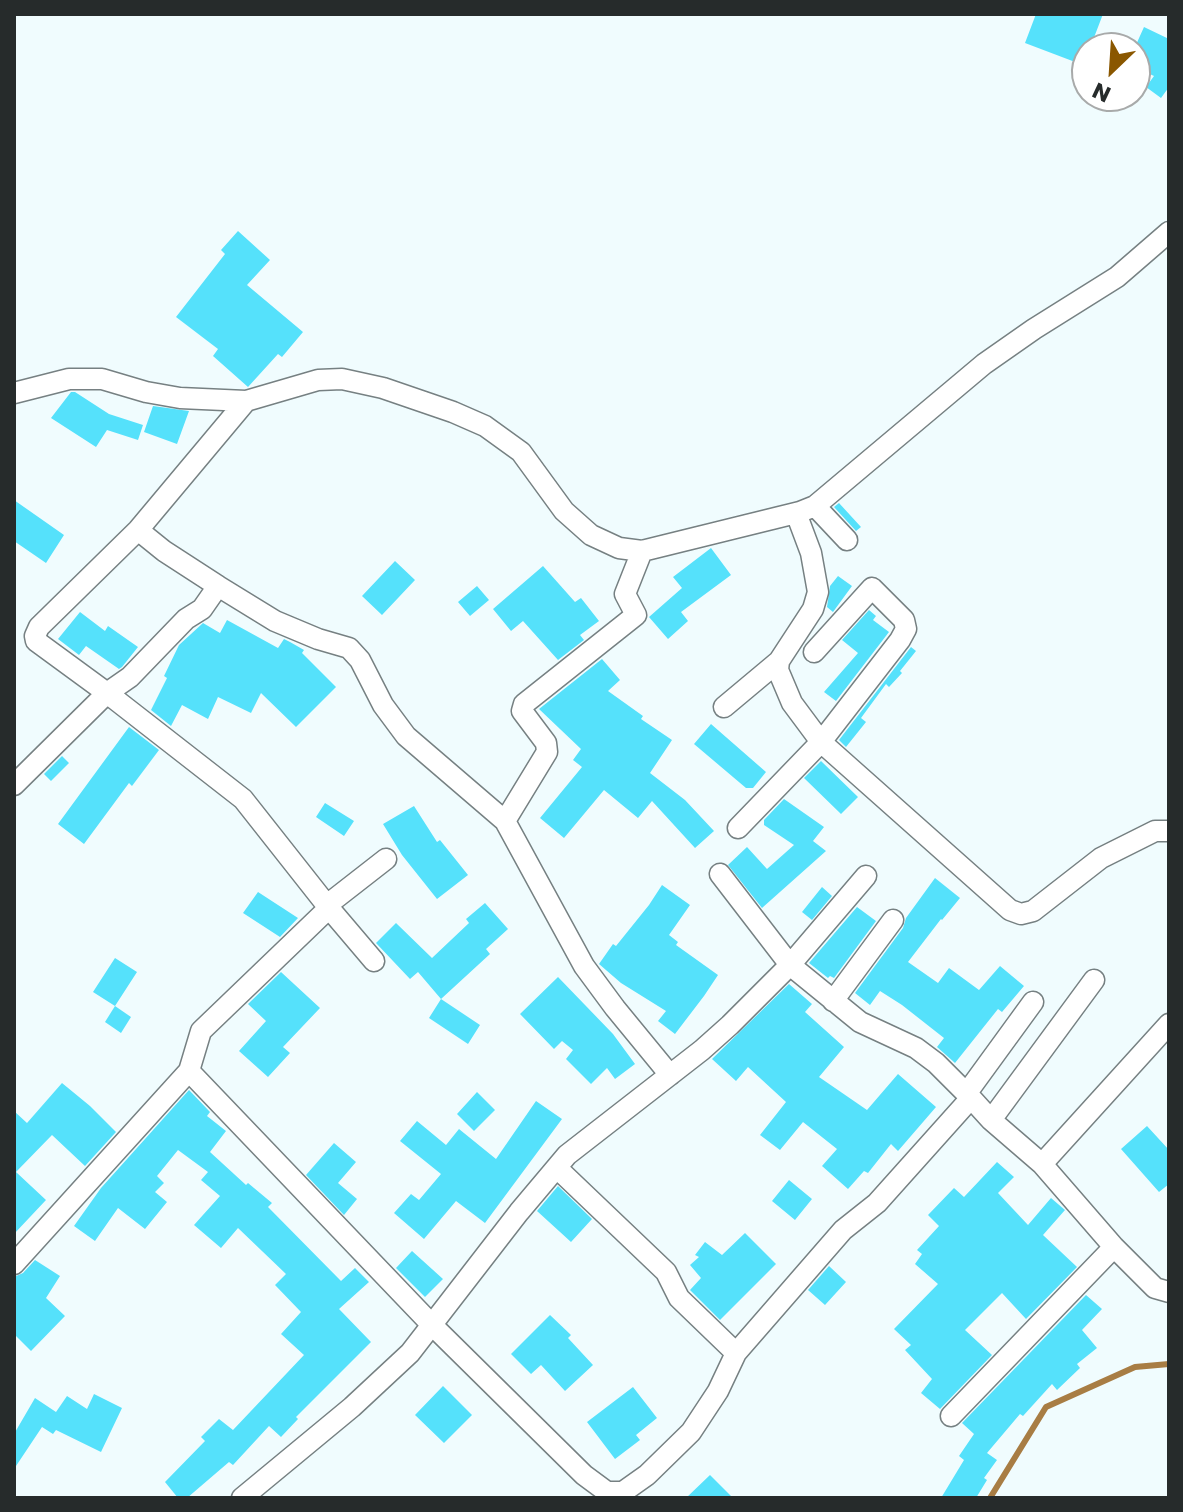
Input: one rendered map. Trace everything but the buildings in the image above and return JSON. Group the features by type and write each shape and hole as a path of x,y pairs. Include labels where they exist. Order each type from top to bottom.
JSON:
{"street":[{"path":"14,393 69,379 102,379 180,398 246,401 318,380 342,379 383,388 485,426 521,452 564,511 591,535 619,548 642,551 805,509 984,364 1066,307 1117,277 1169,232"},
{"path":"246,401 138,530 39,627 36,641 243,799 374,961"},
{"path":"805,509 847,540"},
{"path":"724,707 779,661 806,622 818,592 805,509"},
{"path":"138,530 164,551 275,621 349,648 360,660 383,705 406,736 505,821 584,966 670,1075"},
{"path":"505,821 547,752 546,743 522,711 524,704 636,615 625,594 642,551"},
{"path":"14,785 107,693 130,677 186,619 202,609 218,586"},
{"path":"738,828 821,742 900,640 906,629 904,620 872,588 814,652"},
{"path":"779,661 779,674 792,703 821,742 1000,903 1021,914 1033,911 1101,858 1155,831 1169,831"},
{"path":"14,1264 189,1071 201,1031 328,907 386,859"},
{"path":"720,874 790,965 860,1022 916,1048 936,1063 991,1120 1042,1164 1114,1247 1155,1288 1169,1292"},
{"path":"242,1498 352,1407 410,1353 567,1155 721,1033 790,965 866,876"},
{"path":"833,1001 893,920"},
{"path":"991,1120 1094,980"},
{"path":"189,1071 432,1325 584,1475 607,1492 623,1492 638,1482 691,1432 718,1391 736,1353 843,1230 877,1203 969,1096 1033,1002"},
{"path":"1042,1164 1169,1024"},
{"path":"557,1168 666,1272 679,1298 736,1353"},
{"path":"951,1416 1114,1247"}],"waterway":[{"path":"990,1498 1046,1407 1135,1367 1169,1364"}]}
